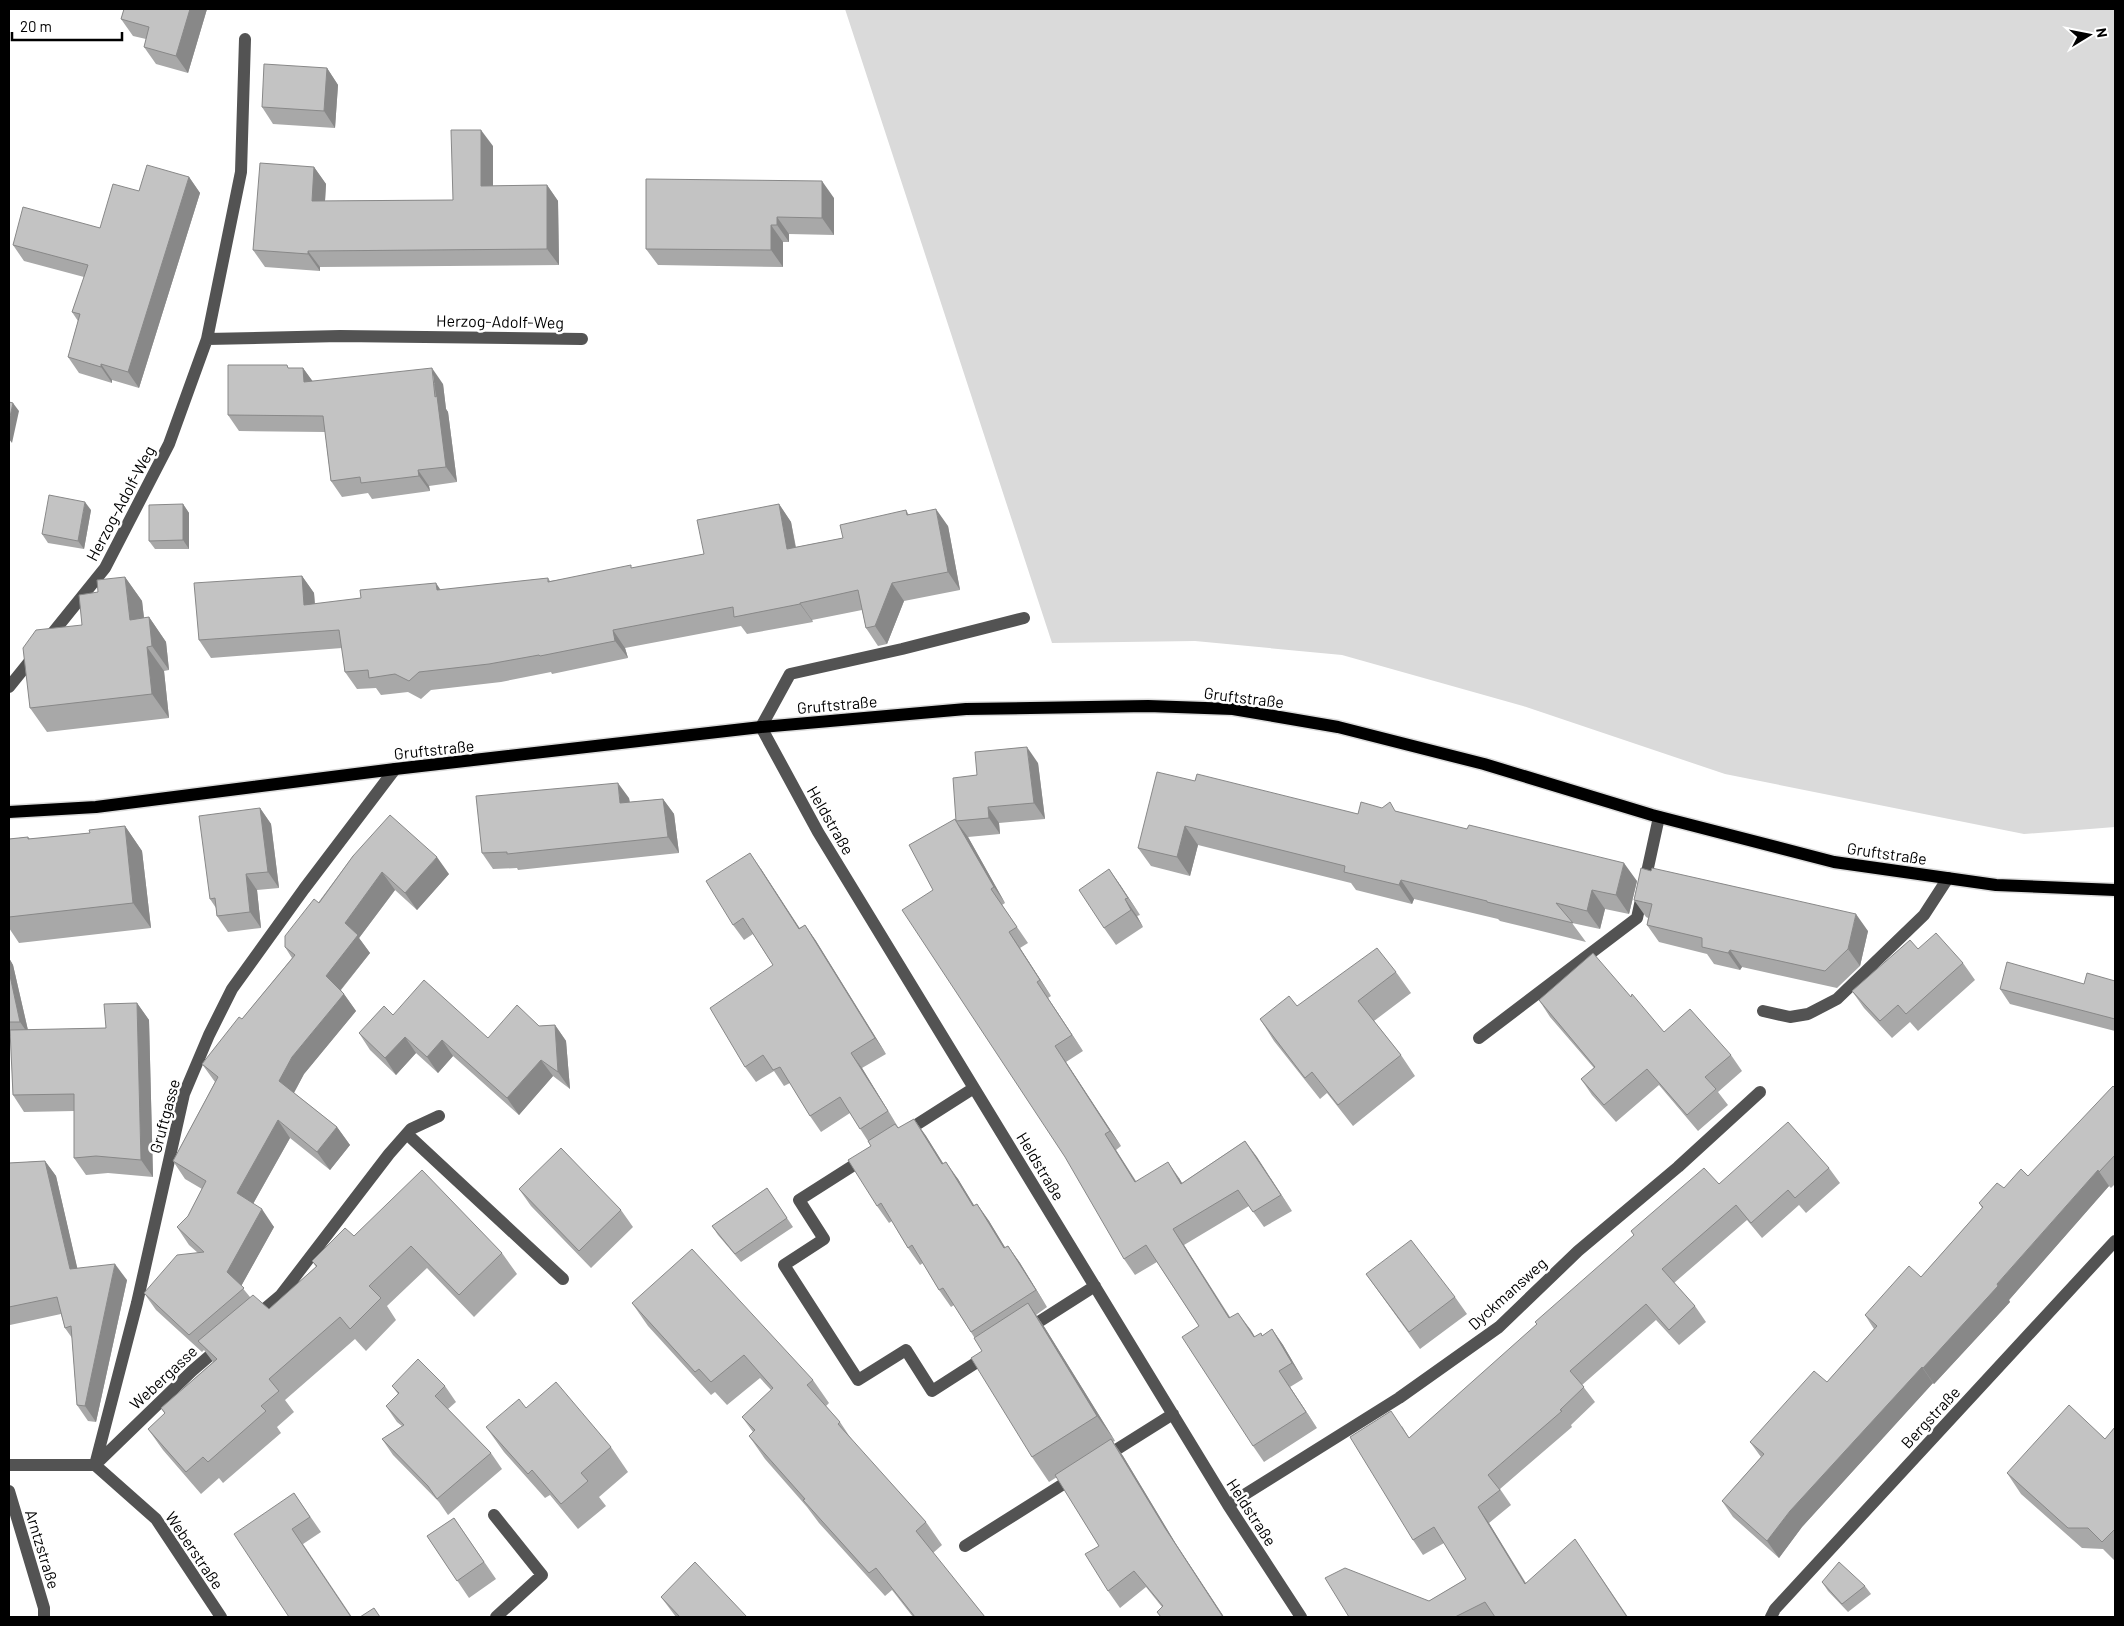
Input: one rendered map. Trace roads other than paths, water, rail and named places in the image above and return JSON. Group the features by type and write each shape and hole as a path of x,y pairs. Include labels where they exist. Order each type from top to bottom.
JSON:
{"main road":[{"name":"Gruftstraße","path":"9,812 96,807 395,769 761,727 966,708 1148,706 1233,709 1338,727 1484,764 1659,817 1834,862 1996,885 2115,890"}],"street":[{"name":"Herzog-Adolf-Weg","path":"9,687 105,568 169,444 207,339 242,172 245,39"},
{"name":"Herzog-Adolf-Weg","path":"207,339 350,336 582,339"},
{"path":"761,727 790,674 902,649 1024,618"},
{"name":"Heldstraße","path":"761,727 818,832 1228,1506 1301,1617"},
{"name":"Gruftgasse","path":"95,1465 137,1303 184,1094 198,1060 232,989 304,889 395,769"},
{"path":"1479,1038 1637,918 1659,817"},
{"path":"1763,1011 1790,1016 1808,1014 1837,1000 1924,915 1948,878"},
{"path":"892,1141 974,1088"},
{"name":"Dyckmansweg","path":"1228,1506 1399,1398 1499,1326 1578,1251 1678,1168 1760,1092"},
{"path":"244,1326 281,1295 389,1154 407,1134 412,1129 439,1116"},
{"path":"407,1134 563,1279"},
{"path":"875,1152 799,1200 824,1239 784,1265 858,1380 906,1350 932,1391 998,1348"},
{"name":"Bergstraße","path":"1771,1617 1775,1610 2115,1241"},
{"path":"1014,1338 1095,1286"},
{"name":"Webergasse","path":"95,1465 192,1371 229,1339"},
{"path":"965,1546 1173,1414"},
{"path":"9,1465 95,1465"},
{"name":"Weberstraße","path":"95,1465 156,1519 221,1617"},
{"name":"Arntzstraße","path":"9,1491 44,1608 44,1617"},
{"path":"494,1514 542,1575 496,1617"}]}
